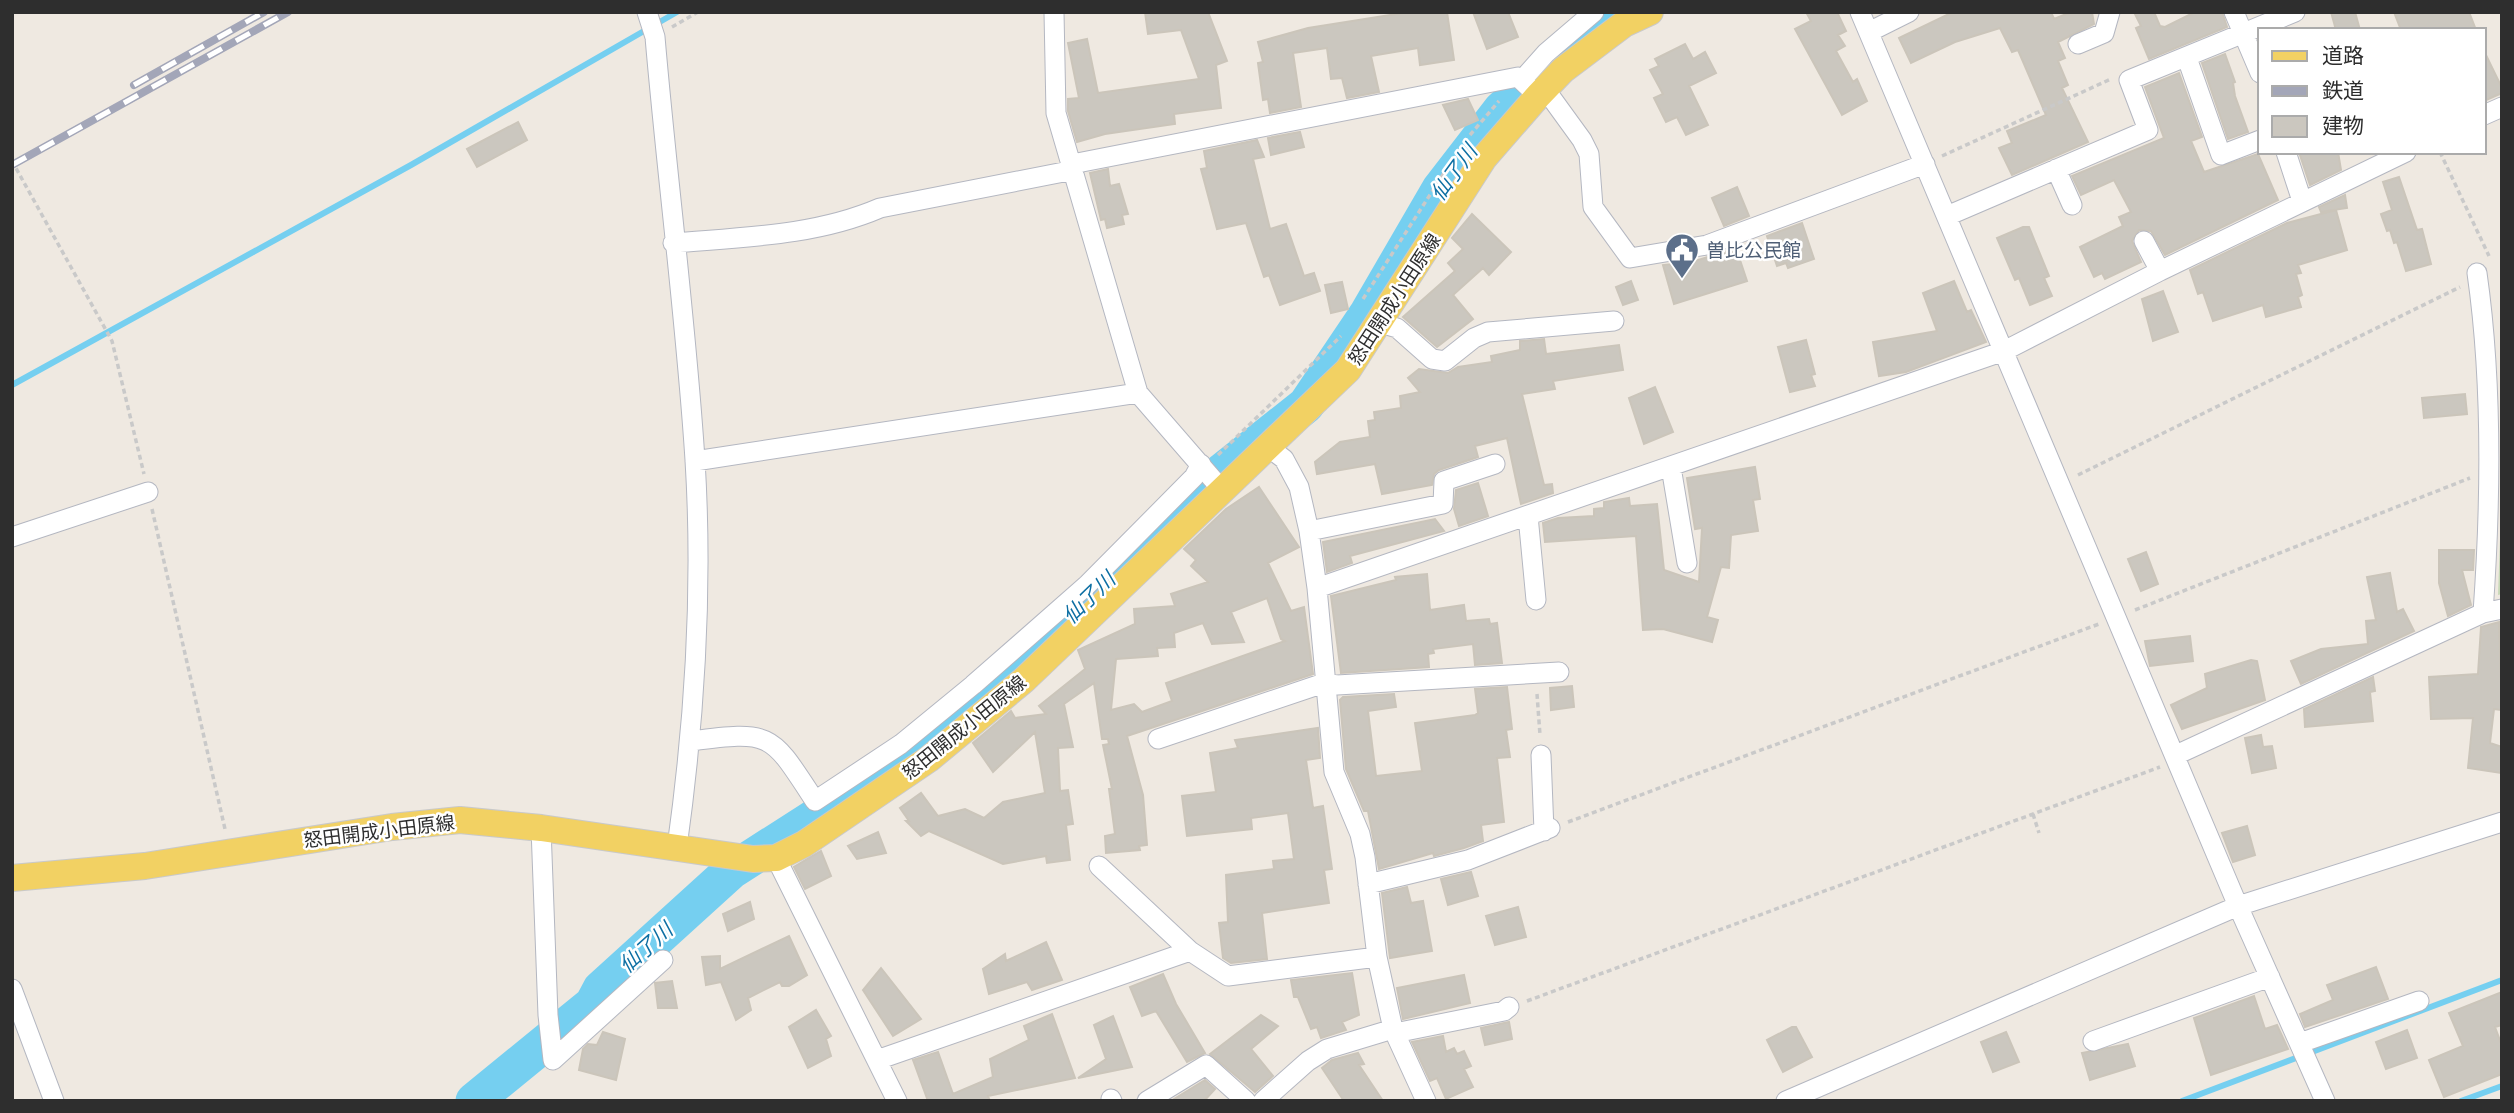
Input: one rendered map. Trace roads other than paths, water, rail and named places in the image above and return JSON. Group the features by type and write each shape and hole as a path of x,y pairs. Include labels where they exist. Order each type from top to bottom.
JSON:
{"main road":[{"name":"怒田開成小田原線","path":"12,878 145,866 392,827 460,820 541,828 722,855 776,858 804,844 929,760 1024,680 1348,370 1484,158 1535,88 1625,24 1650,12"}],"street":[{"path":"647,12 655,37 695,461 698,631 692,741 677,847"},
{"path":"1535,88 1546,53 1594,12"},
{"path":"1860,12 2238,906 2325,1101"},
{"path":"1869,32 1909,12"},
{"path":"2078,44 2104,33 2110,12"},
{"path":"2234,12 2258,68"},
{"path":"2259,28 2295,12"},
{"path":"1060,14 1056,113 1138,393 1223,491"},
{"path":"1947,216 2148,130 2129,80 2258,28"},
{"path":"2187,58 2221,155 2258,141"},
{"path":"673,243 804,231 856,218 880,208 1518,77 1535,88 1582,140 1588,155 1593,207 1630,258 1707,245 1925,164"},
{"path":"2486,114 2502,107"},
{"path":"2287,154 2302,201"},
{"path":"1317,588 2004,351 2160,271 2402,154"},
{"path":"2056,169 2072,205"},
{"path":"2144,241 2160,271"},
{"path":"2177,758 2492,611 2487,548 2487,353 2478,277"},
{"path":"1380,323 1397,328 1432,359 1445,361 1474,338 1488,332 1558,336 1614,321"},
{"path":"695,461 1138,393"},
{"path":"1268,447 1284,459 1299,487 1310,531 1334,772 1360,834 1377,957 1394,1031 1426,1101"},
{"path":"692,741 744,734 776,746 815,801 901,744 983,676 1087,585 1194,477 1201,464"},
{"path":"1310,531 1443,504 1444,481 1495,464"},
{"path":"1671,467 1687,563"},
{"path":"12,537 148,492"},
{"path":"1528,516 1536,600"},
{"path":"1158,738 1216,722 1324,683 1337,685 1559,672"},
{"path":"1368,884 1468,860 1547,830 1541,755"},
{"path":"1786,1101 2238,906 2502,822"},
{"path":"541,828 552,1060 663,960"},
{"path":"776,858 897,1101"},
{"path":"1099,866 1190,951 1228,976 1377,957"},
{"path":"877,1060 1190,951"},
{"path":"2093,1041 2270,977"},
{"path":"12,989 54,1101"},
{"path":"2300,1043 2419,1001"},
{"path":"1263,1101 1308,1061 1326,1049 1394,1031 1504,1011 1509,1007"},
{"path":"1147,1101 1206,1065 1246,1101"}],"waterway":[{"path":"12,385 411,165 677,12"},
{"name":"仙了川","path":"474,1101 593,1004 601,989 731,871 926,746 1079,610 1190,497 1306,405 1368,313 1440,189 1501,110 1590,29 1618,12"},
{"path":"2182,1101 2502,980"},
{"path":"2461,1101 2502,1086"}],"railway":[{"path":"134,85 264,12"},
{"path":"12,165 288,12"}],"place":[{"name":"曽比公民館","path":"1682,280"}]}
